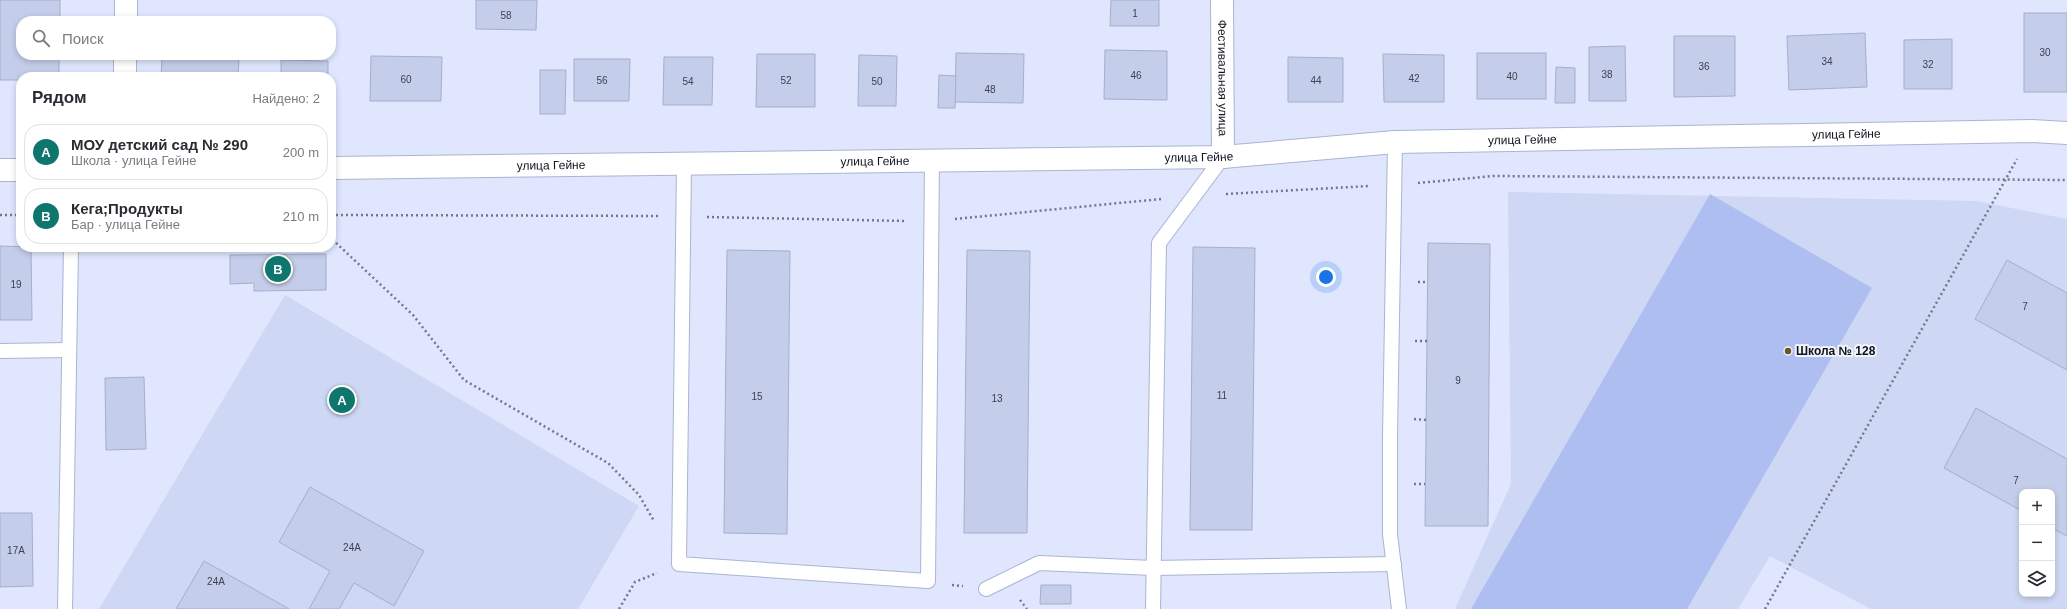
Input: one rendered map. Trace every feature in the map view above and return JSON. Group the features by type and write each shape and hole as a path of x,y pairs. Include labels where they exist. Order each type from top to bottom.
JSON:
{"street":[{"path":"126,0 126,16"},
{"name":"Фестивальная улица","path":"1222,0 1222,157"},
{"path":"125,72 126,60"},
{"name":"улица Гейне","path":"336,168 684,165 1222,157 1396,142 2032,131 2067,133"},
{"path":"0,170 16,170"}],"lane":[{"path":"1396,142 1393,185 1390,534 1399,609"},
{"path":"1153,609 1159,243 1222,157"},
{"path":"684,165 679,564 928,581 932,161"},
{"path":"65,609 72,252"},
{"path":"0,351 70,350"},
{"path":"986,589 1039,563 1153,568 1394,564"}],"path":[{"path":"1766,609 2007,179 2032,131"},
{"path":"336,215 684,217 932,221 1194,195 1393,185 1493,176 2067,180"},
{"path":"0,215 16,215"},
{"path":"336,244 413,315 464,380 608,463 639,495 655,523"},
{"path":"619,609 635,582 679,564"}],"shaded area":[{"name":"Школа № 128","path":"1508,192 1977,201 2067,219 2067,609 1871,609 1770,556 1738,609 1455,609 1511,484"},
{"path":"1710,194 1872,288 1687,609 1471,609"},
{"path":"285,295 639,506 578,609 99,609"}],"building":[{"path":"0,0 60,0 60,16 16,16 16,60 59,60 59,72 16,72 16,80 0,80"},
{"path":"476,0 537,0 536,30 476,29"},
{"path":"1111,0 1159,0 1159,26 1110,26"},
{"path":"2024,13 2067,13 2067,92 2024,92"},
{"path":"1865,33 1867,87 1789,90 1787,36"},
{"path":"1674,36 1735,36 1735,96 1674,97"},
{"path":"1952,39 1952,89 1904,89 1904,40"},
{"path":"1625,46 1626,101 1589,101 1589,47"},
{"path":"1105,50 1167,51 1167,100 1104,99"},
{"path":"956,53 1024,54 1023,103 955,102"},
{"path":"1477,53 1546,53 1546,99 1477,99"},
{"path":"757,54 815,54 815,107 756,107"},
{"path":"1383,54 1444,55 1444,102 1384,102"},
{"path":"859,55 897,56 896,106 858,106"},
{"path":"371,56 442,57 441,101 370,101"},
{"path":"664,57 713,57 712,105 663,105"},
{"path":"1288,57 1343,58 1343,102 1288,102"},
{"path":"574,59 630,59 629,101 574,101"},
{"path":"162,60 239,60 238,72 161,72"},
{"path":"281,60 328,61 328,72 281,72"},
{"path":"1556,67 1575,68 1575,103 1555,103"},
{"path":"540,70 566,70 565,114 540,114"},
{"path":"939,75 956,76 955,108 938,108"},
{"path":"1428,243 1490,244 1488,526 1425,526"},
{"path":"0,246 16,247 16,252 31,252 32,320 0,320"},
{"path":"1193,247 1255,248 1252,530 1190,530"},
{"path":"727,250 790,251 787,534 724,533"},
{"path":"967,250 1030,251 1027,533 964,533"},
{"path":"326,254 326,290 254,291 254,283 230,284 230,255"},
{"path":"2007,260 2067,293 2067,370 1975,319"},
{"path":"144,377 146,449 106,450 105,378"},
{"path":"1976,408 2067,459 2067,536 2055,530 2055,489 2019,489 2019,509 1944,468"},
{"path":"310,487 424,551 394,606 354,583 339,609 309,609 330,571 279,542"},
{"path":"0,513 32,513 33,586 0,587"},
{"path":"204,561 275,601 289,609 176,609"},
{"path":"1041,585 1071,585 1071,604 1040,604"}],"place":[{"name":"Кега;Продукты","path":"278,269"},
{"name":"Школа № 128","path":"1788,351"},
{"name":"МОУ детский сад № 290","path":"342,400"}]}
